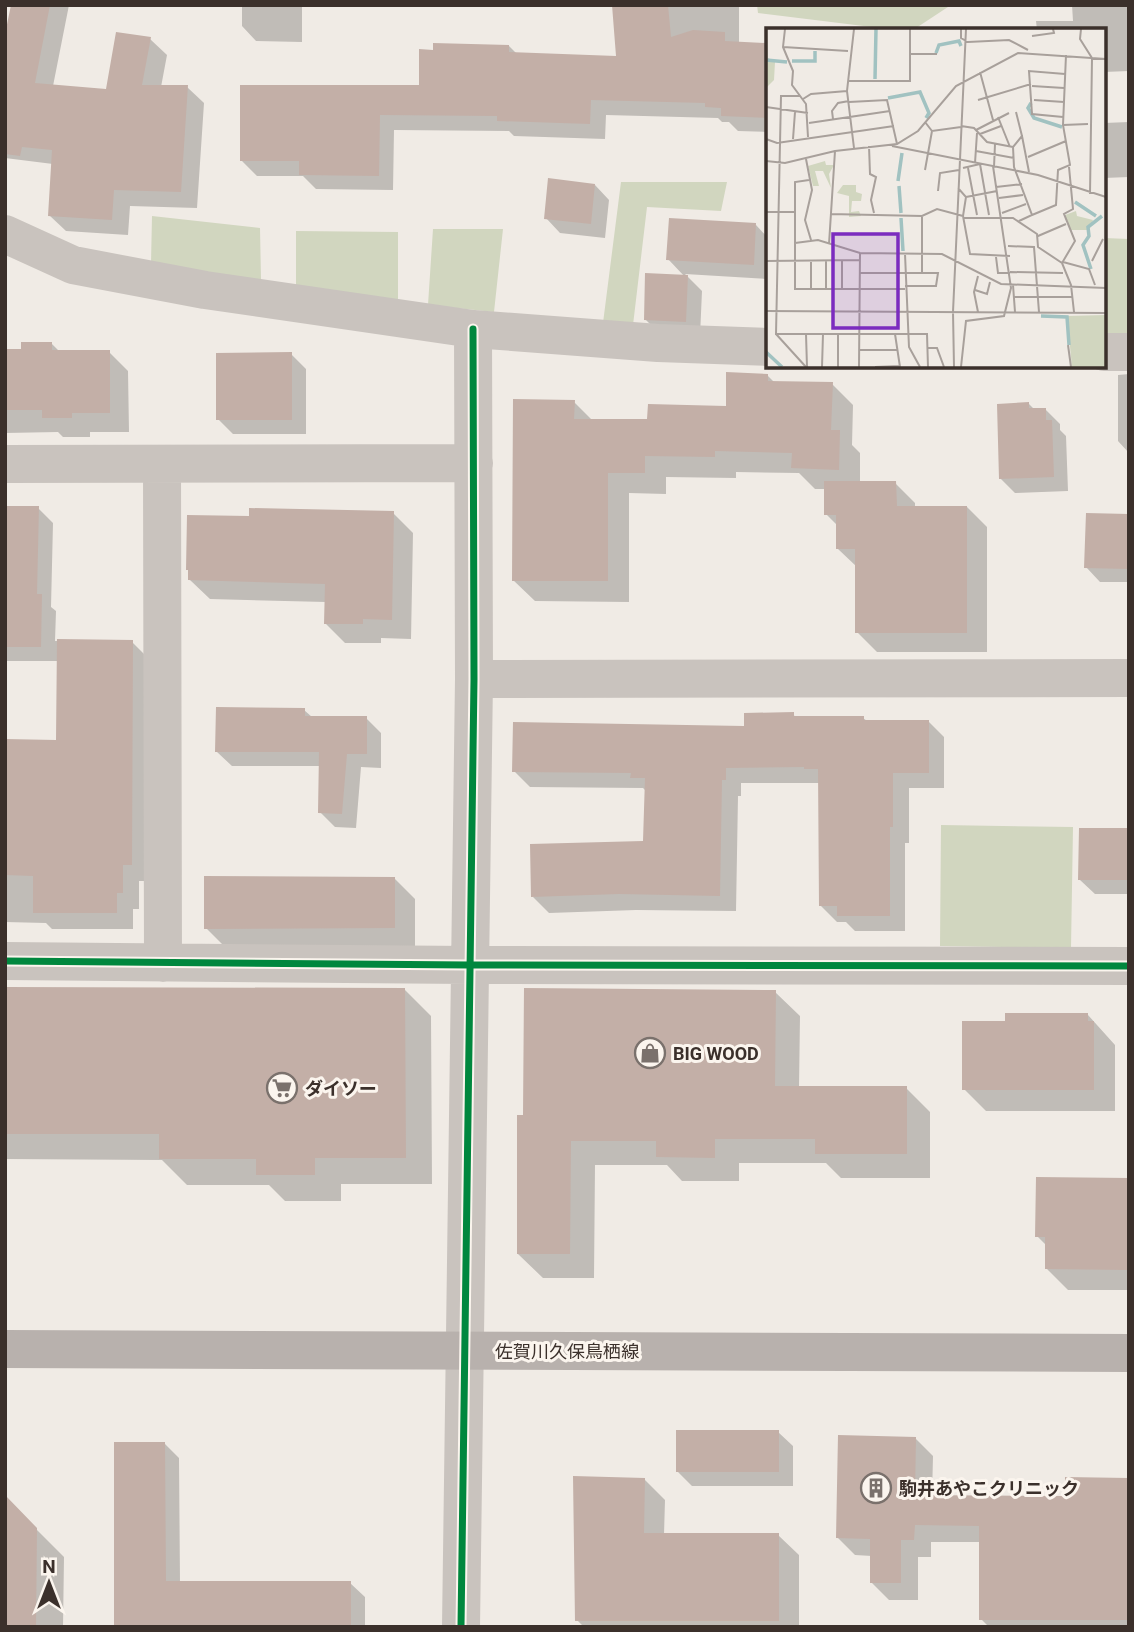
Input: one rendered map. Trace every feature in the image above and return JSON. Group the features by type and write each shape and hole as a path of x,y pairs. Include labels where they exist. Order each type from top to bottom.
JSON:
{"main road":[{"name":"佐賀川久保鳥栖線","path":"5,1349 1129,1353"}],"street":[{"path":"5,234 73,265 205,290 473,329 658,343 766,347"},
{"path":"461,1627 474,679 473,329"},
{"path":"1106,352 1129,352"},
{"path":"5,464 474,463"},
{"path":"162,464 163,962"},
{"path":"474,679 1129,678"},
{"path":"5,961 1129,966"}],"green space":[{"path":"757,5 951,5 916,28 880,28 758,13"},
{"path":"621,182 727,182 721,211 647,207 633,325 603,323"},
{"path":"152,216 260,228 261,280 151,264"},
{"path":"433,229 503,229 494,312 428,305"},
{"path":"296,231 398,232 398,301 296,286"},
{"path":"1106,238 1129,239 1129,341 1106,341"},
{"path":"941,825 1073,827 1071,948 940,946"}],"building":[{"path":"11,5 50,5 35,83 106,89 116,32 151,37 142,85 188,85 181,192 114,190 112,220 48,216 52,150 22,147 20,156 5,154 5,34"},
{"path":"612,5 668,5 671,37 693,30 725,32 725,41 765,43 766,118 721,116 721,108 705,107 705,103 591,100 590,124 497,121 497,116 380,115 379,176 299,175 299,161 240,161 240,85 419,85 419,49 433,50 433,43 509,45 509,52 616,56"},
{"path":"548,178 595,184 591,224 544,219"},
{"path":"669,218 756,223 754,265 666,260"},
{"path":"645,273 688,275 686,322 644,320"},
{"path":"21,342 52,342 52,350 110,350 110,413 72,413 72,418 42,418 42,410 5,410 5,349 21,349"},
{"path":"292,352 292,420 216,420 216,353"},
{"path":"726,372 768,374 768,381 833,382 831,430 840,430 839,470 791,468 792,453 715,451 715,457 645,456 645,473 608,473 608,581 512,581 513,399 575,400 574,419 647,419 648,404 726,406"},
{"path":"1029,402 1029,408 1046,408 1046,420 1052,420 1054,477 999,479 997,404"},
{"path":"824,481 896,481 897,506 967,506 967,633 855,633 855,549 836,549 836,515 824,515"},
{"path":"5,506 39,506 37,594 42,594 41,647 5,647"},
{"path":"249,508 394,511 392,620 363,619 363,624 324,624 325,584 188,580 187,515 249,516"},
{"path":"1086,513 1129,514 1129,569 1084,568"},
{"path":"57,639 133,640 132,865 123,865 123,893 117,893 117,913 33,913 33,876 5,875 5,739 56,740"},
{"path":"216,707 305,708 305,716 367,716 367,754 347,754 342,814 318,813 319,752 215,752"},
{"path":"794,712 794,716 929,720 929,773 893,773 890,916 837,916 837,906 819,906 818,769 804,767 726,768 726,780 722,780 720,896 619,894 531,897 530,844 643,841 645,778 630,778 631,773 512,772 513,722 744,726 744,713"},
{"path":"1079,828 1129,828 1129,880 1078,880"},
{"path":"204,876 395,877 395,928 204,929"},
{"name":"ダイソー","path":"5,987 405,988 406,1158 315,1158 315,1175 256,1175 256,1159 159,1159 159,1134 5,1134"},
{"name":"BIG WOOD","path":"524,988 776,990 775,1086 907,1086 907,1154 815,1154 815,1139 715,1139 715,1158 656,1157 656,1141 571,1141 570,1254 517,1254 517,1115 523,1115"},
{"path":"1005,1013 1088,1013 1088,1021 1094,1021 1094,1090 962,1090 962,1021 1005,1021"},
{"path":"1036,1177 1129,1178 1129,1270 1045,1269 1045,1237 1035,1237"},
{"path":"676,1430 779,1430 779,1472 676,1472"},
{"path":"838,1435 916,1437 915,1495 1065,1496 1065,1477 1129,1478 1129,1620 979,1620 979,1526 915,1525 914,1540 901,1540 901,1583 870,1583 870,1539 836,1538"},
{"path":"114,1442 165,1442 166,1581 351,1581 351,1627 114,1627"},
{"path":"573,1476 645,1478 644,1533 779,1533 779,1621 575,1621"},
{"path":"5,1495 37,1528 36,1627 5,1627"}],"cycle path":[{"path":"461,1627 474,679 473,329"},
{"path":"5,961 1129,966"}],"place":[{"name":"BIG WOOD","path":"650,1053"},
{"name":"ダイソー","path":"282,1088"},
{"name":"駒井あやこクリニック","path":"876,1488"}]}
